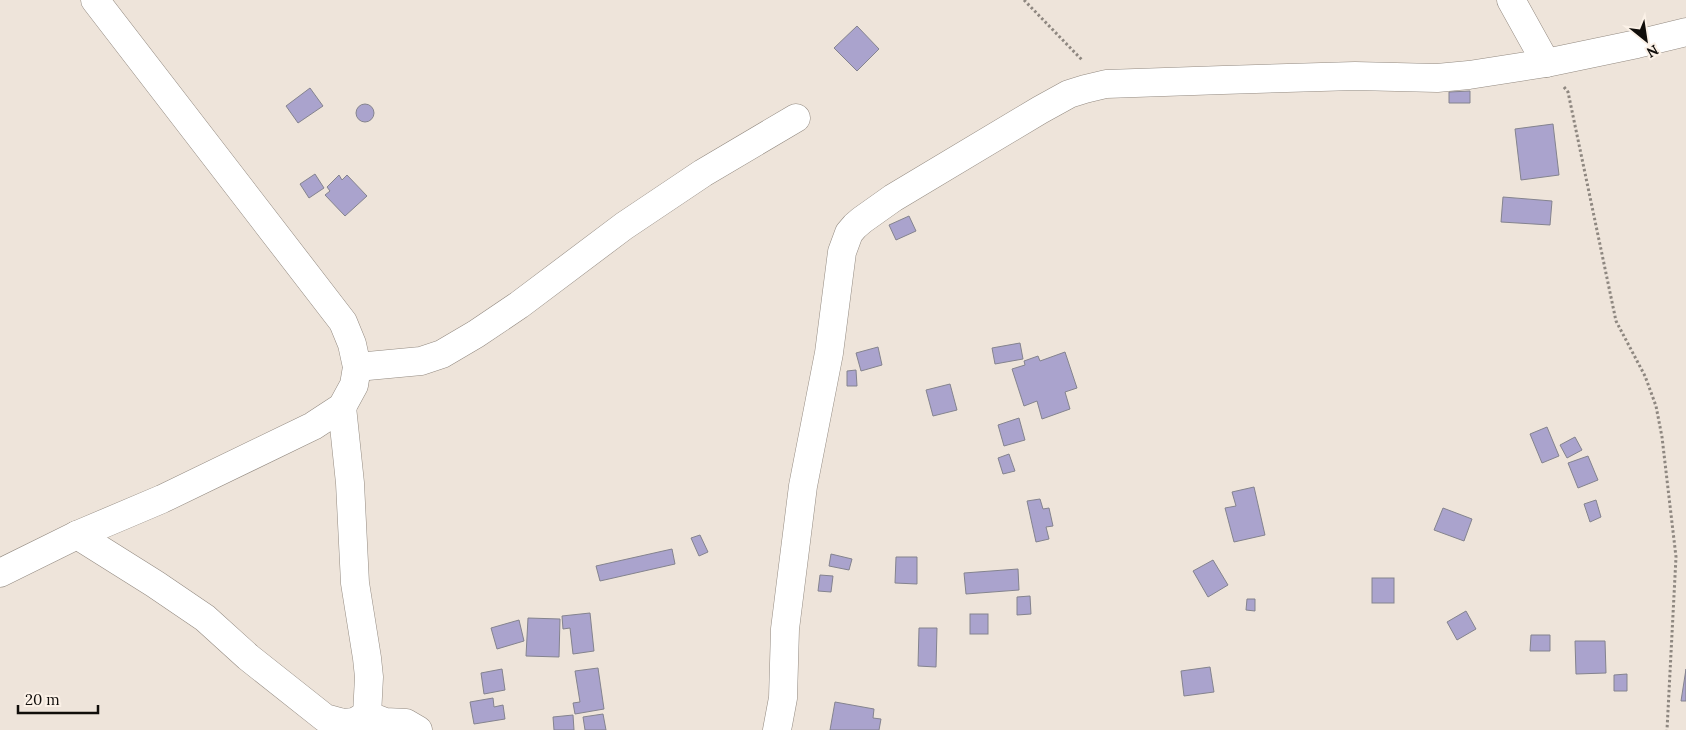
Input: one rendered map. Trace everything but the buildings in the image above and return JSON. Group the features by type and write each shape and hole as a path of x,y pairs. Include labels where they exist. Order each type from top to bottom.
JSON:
{"street":[{"path":"0,573 77,535 162,499 313,426 342,407 354,385 358,367 352,344 338,315 95,0"},
{"path":"1510,0 1546,63"},
{"path":"777,730 783,698 785,629 803,486 828,362 842,252 849,234 855,226 885,203 1058,99 1085,88 1106,84 1355,76 1437,78 1546,63 1686,32"},
{"path":"358,367 421,361 442,354 519,305 624,226 703,173 796,118"},
{"path":"342,407 350,483 355,583 367,658 367,715"},
{"path":"77,535 205,618 248,657 325,718 343,723 354,722 367,715 385,722 406,723 418,730"}],"path":[{"path":"1024,0 1106,84"},
{"path":"1546,63 1568,92 1616,321 1645,376 1656,406 1662,437 1676,557 1667,730"}]}
